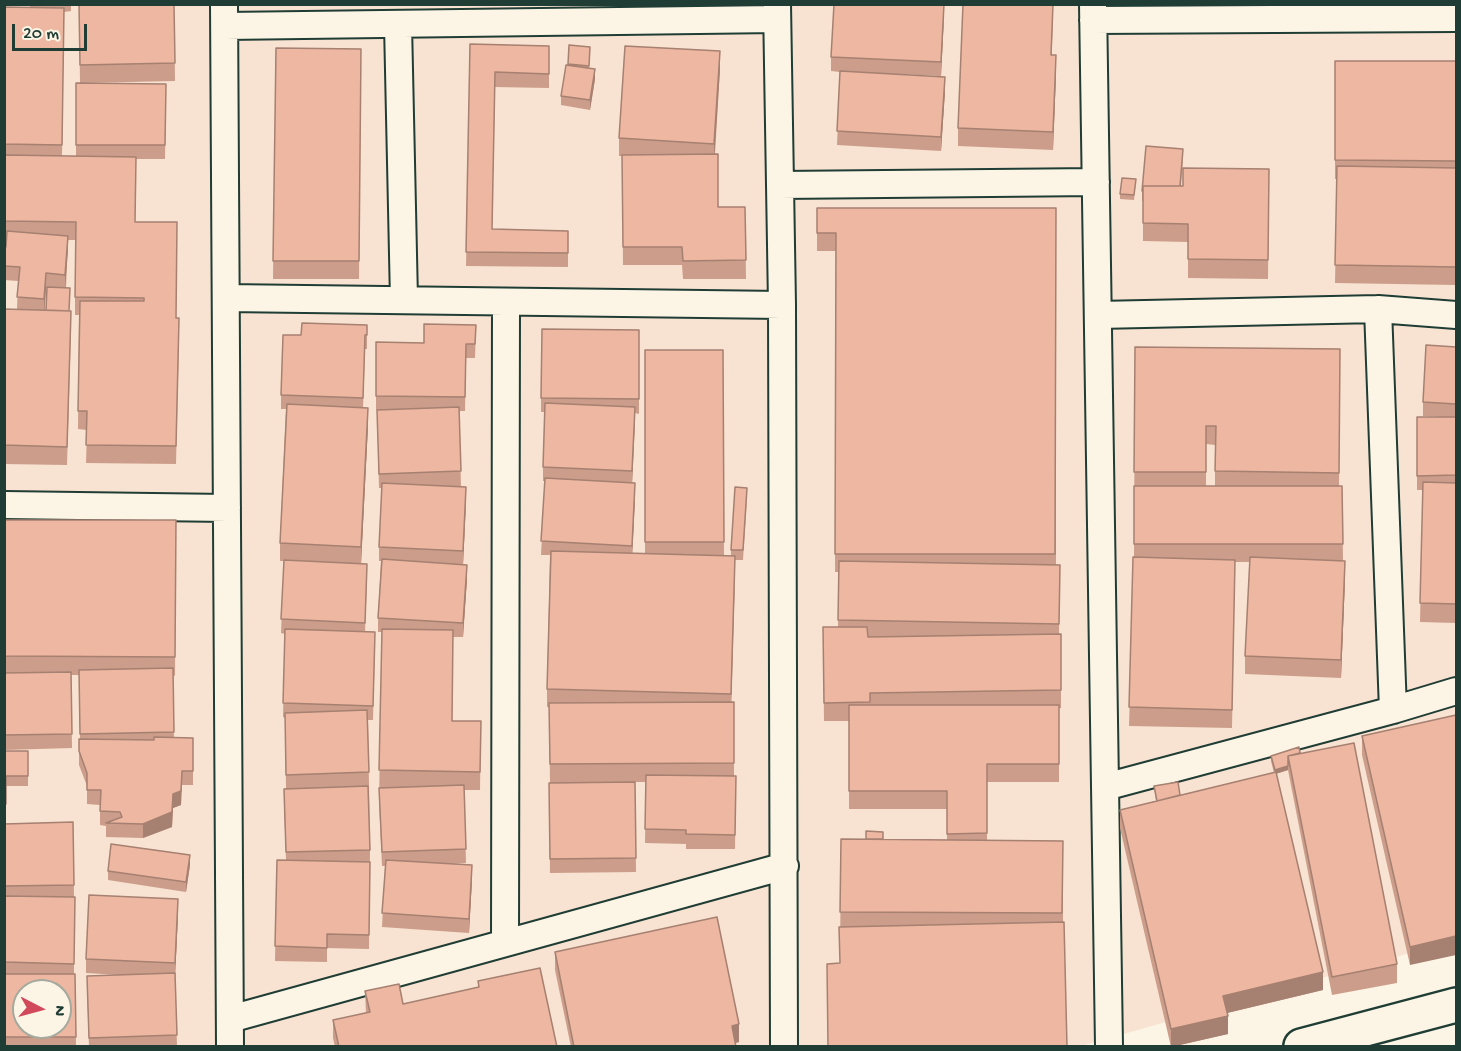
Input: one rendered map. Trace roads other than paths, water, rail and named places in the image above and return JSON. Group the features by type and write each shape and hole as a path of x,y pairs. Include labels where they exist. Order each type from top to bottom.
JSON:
{"street":[{"path":"1109,1047 1093,12 1388,11 1456,18"},
{"path":"230,1047 224,15 398,24 519,14 777,12 782,305 784,1047"},
{"path":"398,24 404,300"},
{"path":"780,185 1096,182"},
{"path":"226,298 782,305"},
{"path":"505,943 506,302"},
{"path":"1098,315 1378,309 1456,315"},
{"path":"1378,309 1393,710"},
{"path":"4,505 227,508"},
{"path":"1105,787 1456,691"},
{"path":"230,1019 785,866"},
{"path":"1301,1047 1456,1005"}]}
